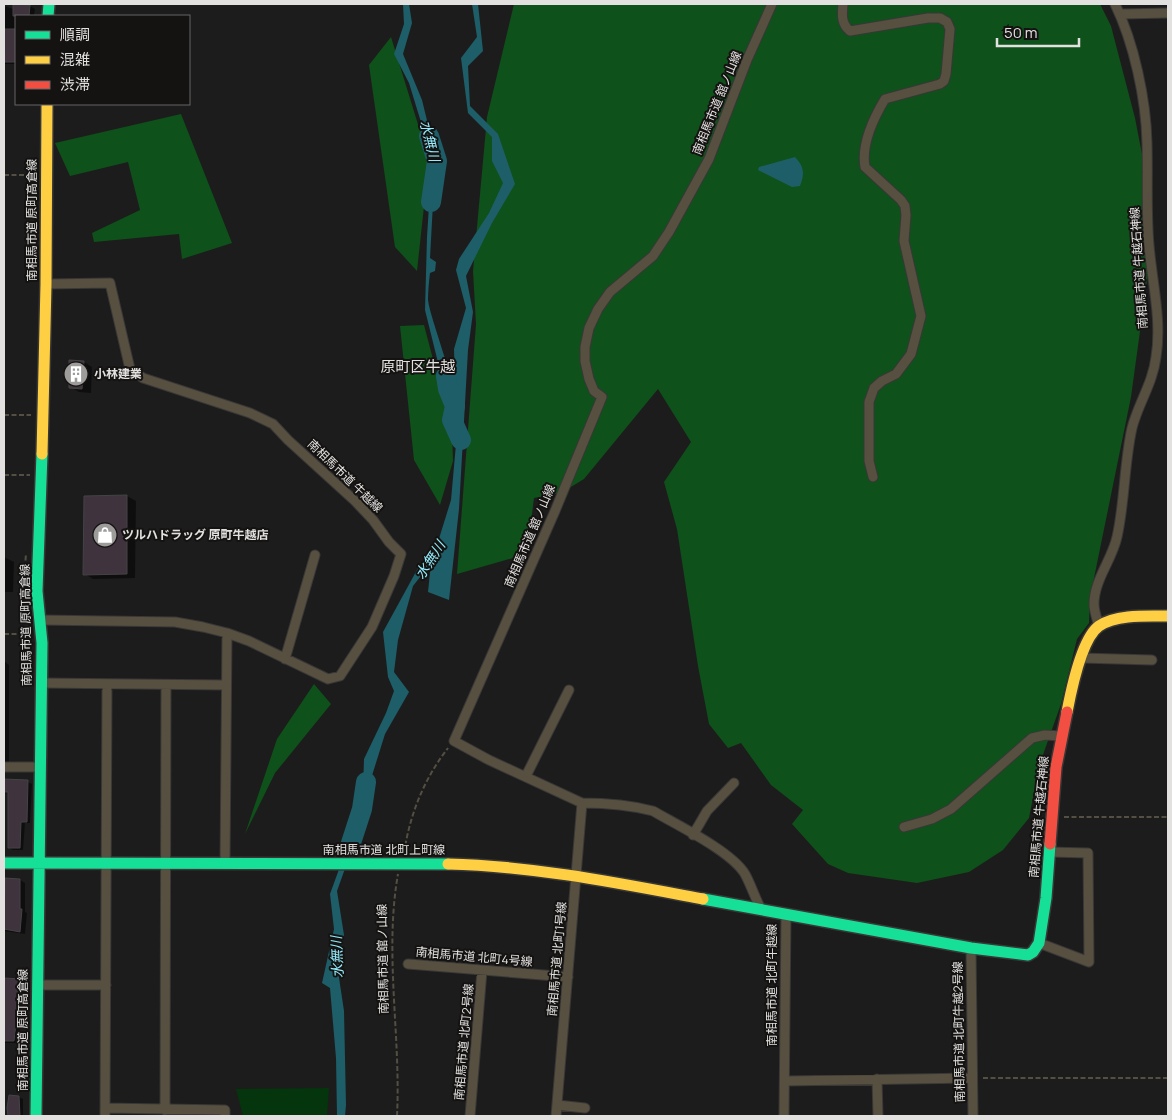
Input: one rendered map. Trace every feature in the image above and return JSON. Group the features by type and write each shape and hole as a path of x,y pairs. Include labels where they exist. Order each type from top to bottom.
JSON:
{"street":[{"name":"南相馬市道 舘ノ山線","path":"454,741 555,511 602,397 594,391 585,361 585,347 589,328 598,309 610,292 653,256 669,232 709,159 772,4"},
{"path":"843,4 842,15 845,27 850,31 928,18 940,18 947,22 950,30 944,81 940,84 885,99 867,139 863,156 865,167 901,200 905,206 904,241 921,316 911,354 896,374 882,381 874,388 870,402 869,461 872,477"},
{"name":"南相馬市道 牛越石神線","path":"1039,943 1046,898 1056,767 1062,736 1084,646 1099,626 1094,605 1097,584 1116,540 1122,514 1132,429 1138,408 1151,380 1158,342 1157,317 1148,244 1146,122 1135,64 1122,14 1115,4"},
{"path":"1122,14 1168,14"},
{"name":"南相馬市道 原町高倉線","path":"36,1116 42,643 37,591 46,284 47,105"},
{"name":"南相馬市道 牛越線","path":"40,620 175,622 227,633 249,641 328,679 340,676 372,627 394,576 401,554 355,500 288,440 273,424 242,410 143,378 130,369 110,283 46,284"},
{"path":"285,659 316,555"},
{"path":"1099,626 1120,618 1168,616"},
{"path":"227,633 226,685 230,863"},
{"path":"1080,658 1152,660"},
{"path":"41,683 166,686 226,685"},
{"path":"108,684 105,1112 225,1110 225,1116"},
{"path":"165,1110 166,686"},
{"path":"526,776 569,690"},
{"path":"904,827 932,818 951,809 1032,738 1045,735 1062,736"},
{"name":"南相馬市道 北町牛越線","path":"454,741 489,760 582,803 643,808 653,811 716,848 738,865 745,874 761,909 786,914 784,1116"},
{"path":"4,767 40,767"},
{"path":"693,835 707,811 734,783"},
{"name":"南相馬市道 北町1号線","path":"556,1116 582,803"},
{"path":"786,914 971,948 1028,955 1033,952 1039,943 1089,962 1088,853 1049,852"},
{"name":"南相馬市道 北町上町線","path":"4,863 399,863 490,865 577,876 761,909"},
{"name":"南相馬市道 北町牛越2号線","path":"971,948 973,1116"},
{"name":"南相馬市道 北町4号線","path":"408,964 568,977"},
{"name":"南相馬市道 北町2号線","path":"470,1116 482,971"},
{"path":"37,985 106,984"},
{"path":"785,1081 972,1078"},
{"path":"877,1079 878,1116"},
{"path":"557,1106 585,1108"}],"path":[{"path":"4,175 46,175"},
{"path":"4,415 32,415"},
{"path":"4,475 30,475"},
{"path":"4,634 34,634"},
{"name":"南相馬市道 舘ノ山線","path":"397,1116 394,896 399,863 408,828 422,788 454,741"},
{"path":"1051,817 1168,818"},
{"path":"972,1078 1168,1078"}],"green space":[{"path":"514,4 1100,4 1111,26 1135,118 1152,206 1147,280 1131,397 1090,596 1089,623 1077,639 1061,704 1039,766 1029,818 1003,850 969,872 917,883 848,873 828,864 792,824 803,810 771,785 741,743 728,748 709,724 677,529 664,482 691,442 658,389 584,479 561,493 534,498 527,554 457,574 476,324 473,271 487,117"},
{"path":"391,37 429,160 417,271 395,247 369,65"},
{"path":"181,114 232,243 182,259 179,234 94,242 92,233 140,210 128,162 70,176 55,143"},
{"path":"424,325 452,431 453,461 440,505 414,460 400,326"},
{"path":"314,684 331,704 275,773 245,834 277,739"},
{"path":"329,1088 327,1116 243,1116 236,1089"}],"water":[{"path":"403,4 409,4 412,23 403,54 422,100 437,161 430,258 436,262 435,271 430,273 428,300 448,370 451,384 451,404 456,424 454,349 466,308 456,270 459,259 489,213 503,183 492,161 492,137 468,113 461,58 477,37 472,4 478,4 483,51 468,66 470,106 498,134 515,184 492,223 466,276 473,312 468,350 459,509 449,600 428,592 431,563 413,586 398,640 394,672 409,692 385,734 370,782 362,821 364,759 386,713 394,691 388,677 383,632 418,568 433,558 451,500 456,444 456,435 425,310 432,158 409,83 394,54 404,24"},
{"path":"795,157 803,170 800,186 792,187 758,170 759,167"},
{"path":"358,817 362,821 337,891 344,935 338,971 344,1011 346,1105 345,1116 337,1116 336,1058 330,988 322,983 334,929 330,894"}],"building":[{"path":"13,4 30,5 29,15 13,16"},
{"path":"4,29 15,29 15,62 4,62"},
{"name":"小林建業","path":"69,360 84,361 82,389 69,388"},
{"name":"ツルハドラッグ 原町牛越店","path":"127,495 127,574 83,575 84,496"},
{"path":"4,779 28,780 27,822 21,822 20,848 8,848 8,792 4,792"},
{"path":"5,878 20,879 20,909 22,909 20,932 4,929"},
{"path":"4,978 21,979 21,1014 17,1014 14,1041 4,1041"},
{"path":"9,1095 19,1096 20,1116 8,1116"}],"waterway":[{"name":"水無川","path":"429,136 437,161 431,202"},
{"name":"水無川","path":"446,376 448,389 455,406 452,420 461,440"},
{"name":"水無川","path":"351,843 362,809 366,782"}],"traffic: fast":[{"path":"48,15 49,4"},
{"path":"36,1116 42,643 37,591 42,454"},
{"path":"703,899 971,948 1028,955 1033,952 1039,943 1046,898 1050,844"},
{"path":"4,863 448,864"}],"traffic: slow":[{"path":"42,454 46,284 47,105"},
{"path":"1067,712 1082,653 1093,632 1099,626 1114,619 1168,616"},
{"path":"448,864 480,865 544,872 608,881 703,899"}],"traffic: jam":[{"path":"1050,844 1056,767 1067,712"}],"place":[{"name":"小林建業","path":"76,374"},
{"name":"ツルハドラッグ 原町牛越店","path":"105,535"}],"district":[{"name":"原町区牛越","path":"418,367"}]}
